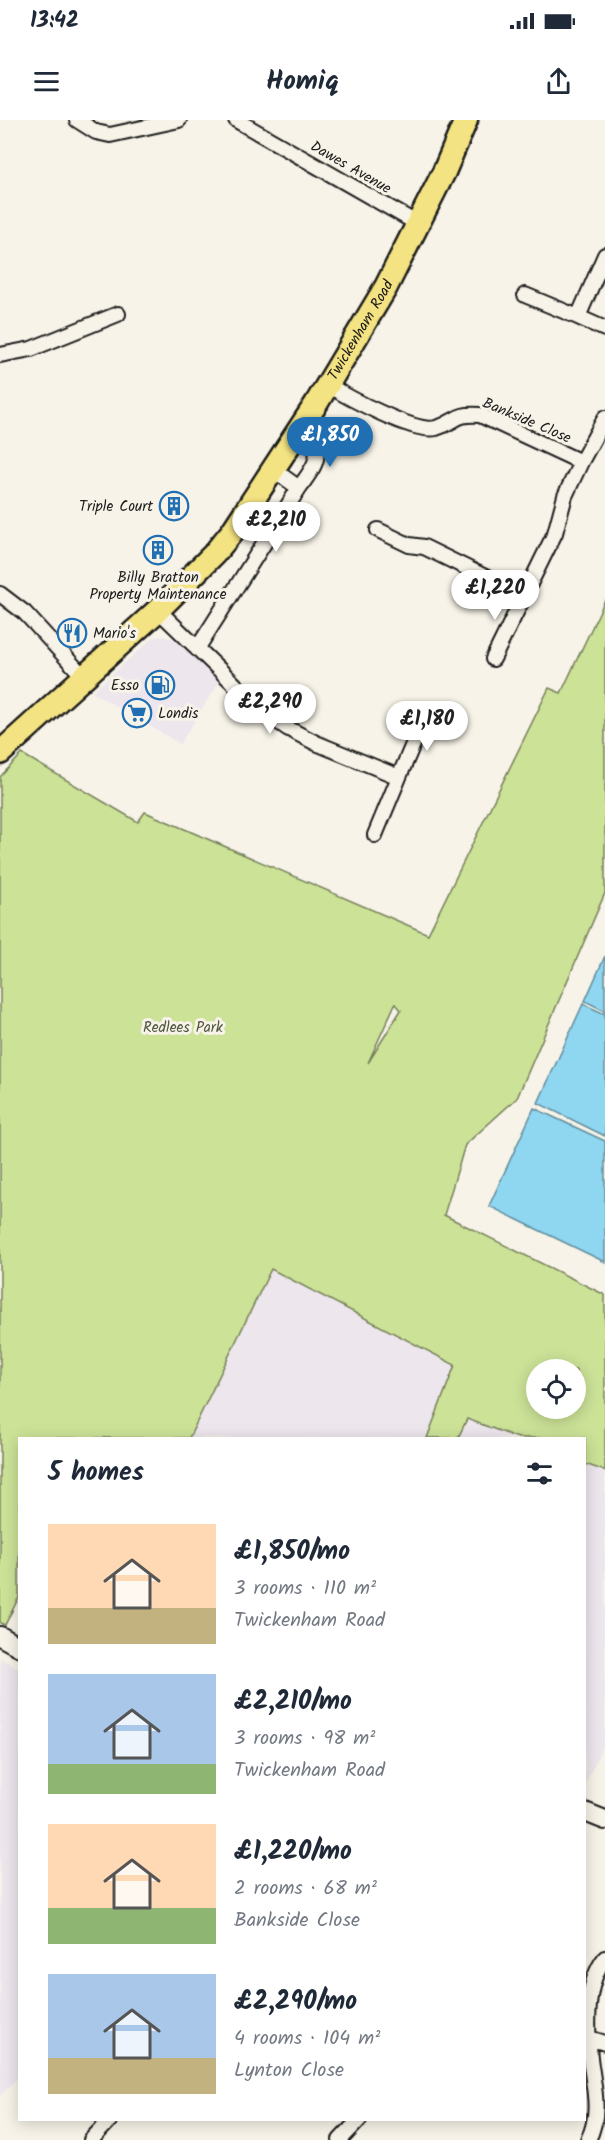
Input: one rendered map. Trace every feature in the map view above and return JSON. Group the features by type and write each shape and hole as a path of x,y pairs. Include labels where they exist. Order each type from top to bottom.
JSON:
{"main road":[{"name":"Twickenham Road","path":"0,753 158,610 214,554 232,532 328,386 386,287 444,172 466,120"}],"street":[{"path":"77,120 96,132 110,135 180,120"},
{"name":"Dawes Avenue","path":"236,120 418,224"},
{"path":"578,317 605,255"},
{"path":"525,295 605,329"},
{"path":"0,355 31,349 118,314"},
{"name":"Bankside Close","path":"328,386 371,409 417,426 435,428 463,414 480,415 581,462"},
{"name":"Bankside Close","path":"493,659 555,533 565,496 605,418"},
{"path":"197,649 315,463 318,454 314,445"},
{"path":"274,470 299,488"},
{"path":"378,530 410,545 424,547 524,596"},
{"path":"3,601 25,613 84,677"},
{"path":"158,610 260,709 287,728 316,743 399,777"},
{"path":"375,835 426,714"},
{"path":"0,1636 18,1646"},
{"path":"586,1812 605,1820"},
{"path":"588,2140 596,2102 589,2037 589,2003 596,1968"},
{"path":"589,2037 605,2043"},
{"path":"91,2140 109,2121"},
{"path":"340,2140 358,2121"}],"shaded area":[{"path":"164,636 175,640 219,682 180,744 92,692 154,637"},
{"path":"272,1267 458,1358 549,1437 189,1437"},
{"path":"586,1451 605,1459 605,1742 586,1782"},
{"path":"0,1658 18,1668 18,2077 0,2096"}],"green space":[{"name":"Redlees Park","path":"605,600 605,893 517,1098 465,1145 444,1215 605,1295 605,1471 586,1464 586,1437 515,1437 467,1419 458,1437 427,1437 455,1365 271,1269 189,1437 18,1437 18,1599 5,1625 0,1623 0,777 22,754 138,822 145,812 428,934 549,688 561,693","holes":["395,1004 396,1004 401,1010 368,1063"]}],"water":[{"path":"605,956 605,1011 585,1001"},
{"path":"583,1004 605,1014 605,1136 538,1103"},
{"path":"534,1108 605,1141 605,1262 489,1206"}],"place":[{"name":"Triple Court","path":"174,506"},
{"name":"Billy Bratton Property Maintenance","path":"158,550"},
{"name":"Mario's","path":"72,633"},
{"name":"Esso","path":"160,685"},
{"name":"Londis","path":"137,713"}]}
